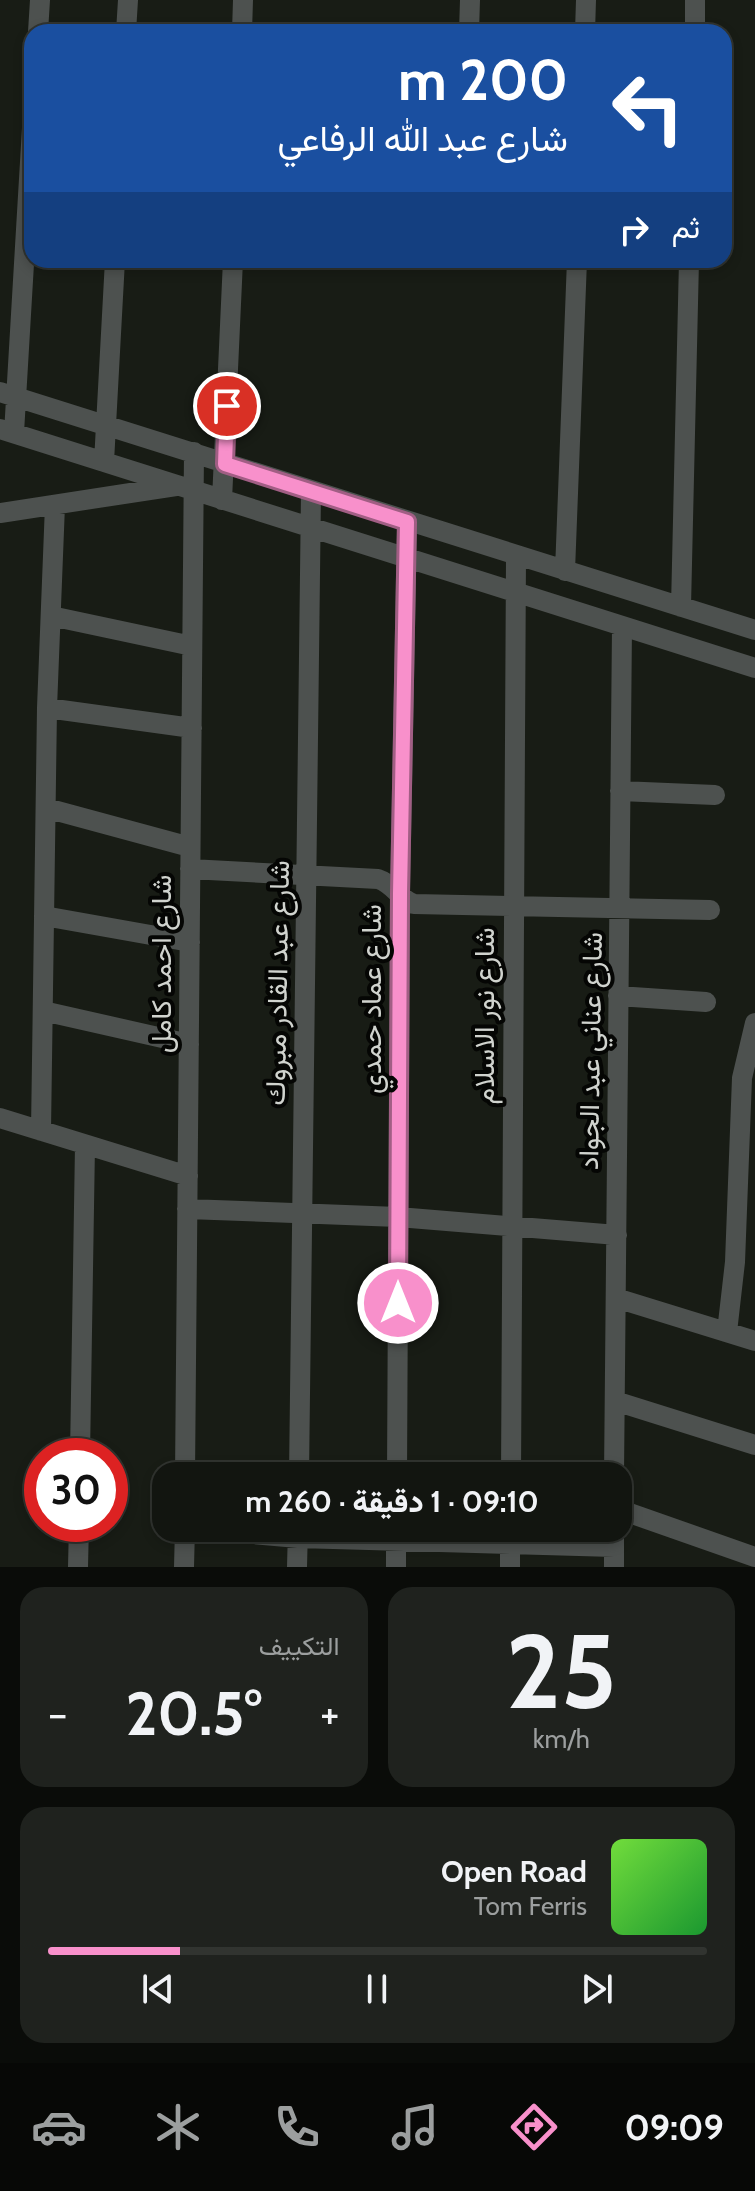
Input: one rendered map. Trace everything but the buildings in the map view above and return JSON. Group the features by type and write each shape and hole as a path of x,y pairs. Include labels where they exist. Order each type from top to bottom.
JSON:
{"street":[{"path":"38,24 40,0"},
{"path":"126,24 128,0"},
{"path":"242,24 243,0"},
{"path":"469,24 470,0"},
{"path":"585,24 586,0"},
{"path":"695,0 695,24"},
{"path":"24,217 7,431 755,668"},
{"path":"104,462 115,268"},
{"path":"222,500 233,268"},
{"path":"565,571 577,268"},
{"path":"681,607 689,268"},
{"path":"8,394 755,630"},
{"name":"شارع احمد كامل","path":"185,1462 192,728 187,488 194,452"},
{"path":"0,513 187,488"},
{"name":"شارع عبد القادر مبروك","path":"299,1462 311,492"},
{"path":"41,1131 47,708 55,505"},
{"name":"شارع عماد حمدي","path":"397,1462 400,894 407,522"},
{"name":"شارع نور الاسلام","path":"511,1462 514,1227 511,908 516,556"},
{"path":"51,616 192,646"},
{"name":"شارع عناني عبد الجواد","path":"614,1462 622,626"},
{"path":"47,708 192,728"},
{"path":"620,791 715,795"},
{"path":"46,808 190,847"},
{"path":"190,869 378,879 394,886 414,904 710,910"},
{"path":"44,916 190,942"},
{"path":"618,996 706,1002"},
{"path":"43,1011 189,1044"},
{"path":"727,1332 735,1262 742,1078 755,1023"},
{"path":"0,1118 188,1176"},
{"path":"80,1438 85,1145"},
{"path":"187,1209 398,1217 617,1235"},
{"path":"616,1298 755,1341"},
{"path":"615,1401 755,1445"},
{"path":"632,1515 731,1558 755,1557"},
{"path":"78,1567 79,1542"},
{"path":"184,1567 185,1542"},
{"path":"297,1567 298,1542"},
{"path":"396,1542 396,1567"},
{"path":"510,1542 510,1567"},
{"path":"562,1542 614,1547"}],"route":[{"path":"227,406 225,464 407,522 400,894 398,1303"}]}
